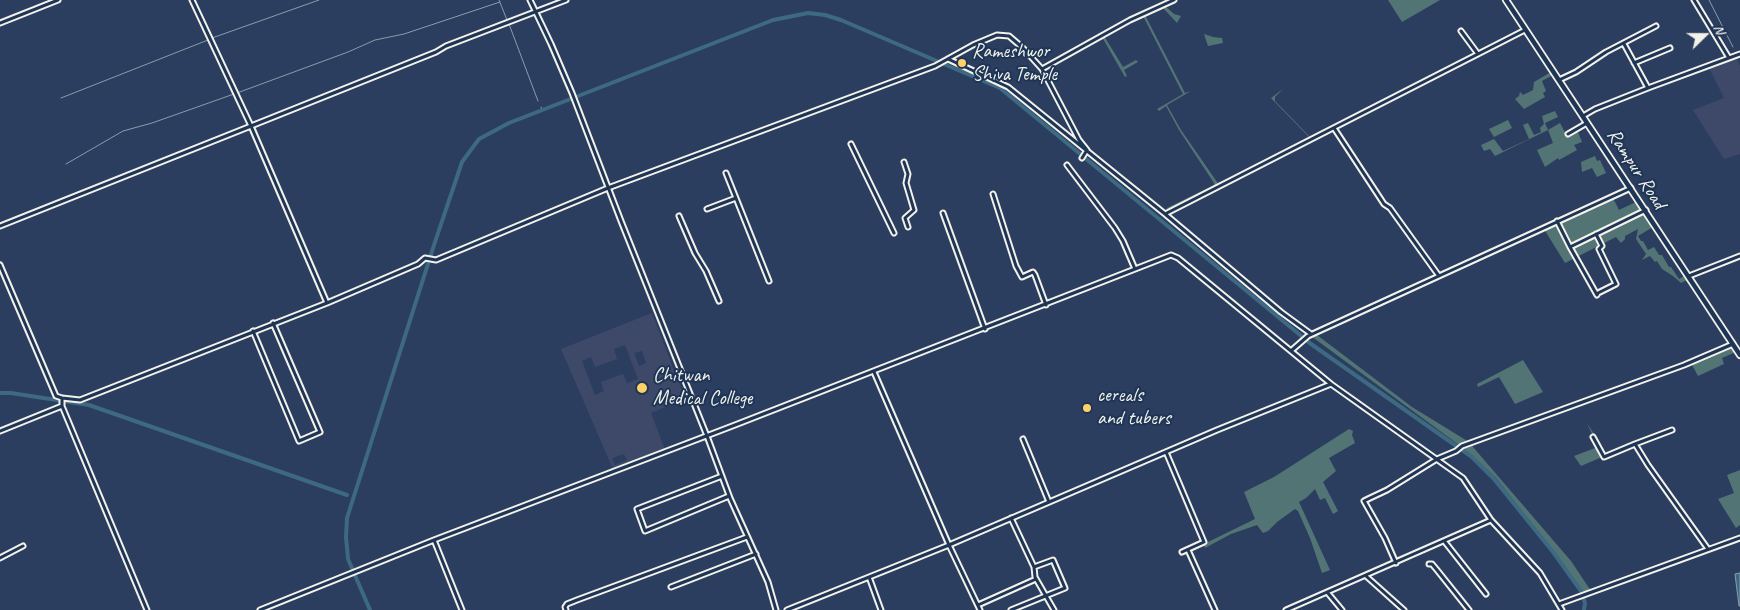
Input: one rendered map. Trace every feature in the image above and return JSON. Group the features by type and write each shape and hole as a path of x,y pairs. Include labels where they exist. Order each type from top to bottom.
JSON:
{"main road":[{"name":"Rampur Road","path":"1506,0 1740,355"}],"street":[{"path":"0,23 58,0"},
{"path":"192,0 251,126 327,303"},
{"path":"530,0 552,44 572,93 729,496 768,582 776,610"},
{"path":"0,226 436,52 446,46 566,0"},
{"path":"1042,69 1130,20 1174,0"},
{"path":"1694,0 1729,58"},
{"path":"1560,80 1606,52 1656,26"},
{"path":"1165,214 1525,30"},
{"path":"1461,31 1478,54"},
{"path":"0,265 56,396 80,400 327,303 426,259 432,260 608,188 935,66 973,45 997,35 1005,34 1016,41 1042,69 1086,151"},
{"path":"1624,44 1648,88"},
{"path":"1634,63 1670,48"},
{"path":"1583,116 1595,109 1648,88 1740,54"},
{"path":"947,58 1008,87 1165,214 1280,312 1312,334"},
{"path":"1568,134 1588,123"},
{"path":"1334,128 1384,204 1390,208 1439,276"},
{"path":"851,144 894,233"},
{"path":"1082,158 1086,151"},
{"path":"904,162 908,174 906,183 914,210 905,218 908,227"},
{"path":"1067,165 1115,228 1135,269"},
{"path":"726,172 769,281"},
{"path":"1292,350 1312,334 1631,188"},
{"path":"993,194 1016,266 1022,277 1033,272 1046,306"},
{"path":"708,209 736,198"},
{"path":"1570,247 1646,210"},
{"path":"943,214 985,329"},
{"path":"680,216 695,253 706,271 719,301"},
{"path":"1558,221 1570,247 1598,295 1598,293 1616,284 1599,249 1602,246 1596,234"},
{"path":"260,610 434,540 1046,306 1171,255 1178,258 1331,384 1463,478 1491,520 1540,573 1562,610"},
{"path":"1689,276 1740,256"},
{"path":"253,331 299,441 320,432 273,324"},
{"path":"1396,563 1385,538 1364,502 1387,490 1437,458 1456,451 1462,446 1684,366 1733,344"},
{"path":"874,372 949,545 980,610"},
{"path":"787,610 949,545 1331,384"},
{"path":"62,398 62,405 148,610"},
{"path":"0,431 62,405"},
{"path":"1593,437 1604,457 1672,430"},
{"path":"1023,439 1049,502"},
{"path":"1634,444 1708,549"},
{"path":"1166,452 1204,542 1182,552"},
{"path":"722,476 636,509 645,531 729,496"},
{"path":"1011,518 1034,568 1036,579 1054,610"},
{"path":"1286,610 1445,542 1491,520"},
{"path":"566,610 567,604 747,537"},
{"path":"1559,604 1740,538"},
{"path":"434,540 462,610"},
{"path":"1445,542 1486,594"},
{"path":"0,558 22,546"},
{"path":"1188,550 1214,610"},
{"path":"671,587 756,554"},
{"path":"1011,610 1065,588 1053,560 1034,568"},
{"path":"1429,564 1432,564 1438,570 1469,610"},
{"path":"1366,576 1404,610"},
{"path":"869,577 880,610"},
{"path":"978,605 1036,579"},
{"path":"1327,592 1342,610"}],"shaded area":[{"path":"1736,58 1740,66 1740,154 1724,159 1693,110 1724,98 1709,68"},
{"name":"Chitwan Medical College","path":"652,313 685,399 651,413 665,450 613,469 561,349","holes":["625,345 638,379 627,383 623,374 601,382 604,391 595,395 582,361 591,357 595,367 617,359 614,349","642,351 646,363 639,366 634,353","624,454 627,460 615,465 612,458"]},
{"path":"1740,573 1740,606 1739,606 1735,574"}],"green space":[{"path":"1388,0 1440,0 1402,22"},
{"path":"1165,6 1174,14 1181,16 1177,23 1163,8"},
{"path":"1145,15 1185,93 1191,91 1167,105 1181,130 1218,183 1310,138 1271,98 1283,89 1275,97 1275,101 1311,138 1168,210 1167,208 1214,185 1214,183 1179,130 1166,106 1159,111 1157,109 1183,94 1143,16"},
{"path":"1204,34 1222,38 1223,43 1208,46"},
{"path":"1104,36 1123,67 1136,60 1138,62 1124,70 1127,76 1125,77 1102,37"},
{"path":"1551,72 1553,75 1542,81 1546,91 1543,93 1545,97 1524,109 1515,99 1519,96 1520,92 1523,95 1533,90 1534,82"},
{"path":"1555,111 1558,117 1545,123 1548,130 1495,156 1490,149 1484,151 1481,145 1494,139 1503,151 1529,139 1523,125 1528,123 1534,135 1541,132 1540,128 1544,124 1542,116"},
{"path":"1508,120 1512,128 1494,137 1489,129"},
{"path":"1560,123 1567,136 1578,132 1582,142 1574,145 1577,150 1559,160 1558,158 1545,167 1537,150 1553,143 1548,130"},
{"path":"1595,156 1597,161 1600,160 1606,173 1597,177 1592,168 1582,172 1581,162"},
{"path":"1613,198 1619,210 1636,202 1653,227 1638,236 1641,241 1643,241 1648,250 1654,247 1659,255 1662,255 1679,279 1686,275 1689,279 1681,283 1662,269 1657,261 1655,262 1650,256 1642,260 1646,254 1636,239 1638,229 1625,236 1621,243 1616,237 1565,263 1544,229"},
{"path":"1338,325 1317,335 1412,407 1469,442 1459,445 1311,336"},
{"path":"1732,346 1736,352 1722,358 1724,364 1698,376 1691,363"},
{"path":"1523,360 1543,392 1515,404 1499,377 1478,387 1477,384"},
{"path":"1587,423 1601,445 1598,447"},
{"path":"1349,429 1353,431 1352,435 1355,443 1329,458 1336,471 1323,482 1338,511 1333,514 1325,498 1320,500 1315,489 1299,502 1330,570 1322,573 1310,538 1298,511 1295,509 1268,531 1263,533 1257,525 1231,534 1205,548 1204,544 1255,519 1244,492 1274,477"},
{"path":"1481,441 1472,445 1473,447 1571,561 1591,591 1584,593 1496,478 1462,448"},
{"path":"1598,447 1602,457 1581,466 1574,456"},
{"path":"1740,470 1740,525 1736,528 1718,499 1734,493 1727,475"}],"waterway":[{"path":"212,38 319,0"},
{"path":"499,0 507,20"},
{"path":"1709,0 1733,47"},
{"path":"237,93 348,52 375,40 404,34 500,2"},
{"path":"370,610 348,559 347,518 462,162 479,139 509,123 773,20 808,13 825,15 841,20 1000,88 1311,344 1472,457 1494,479 1553,552 1581,591 1585,603 1584,610"},
{"path":"509,24 538,101"},
{"path":"61,98 208,40"},
{"path":"66,164 123,131 152,123 234,94"},
{"path":"0,393 89,405 347,495"}],"place":[{"name":"Rameshwor Shiva Temple","path":"962,63"},
{"name":"Chitwan Medical College","path":"642,388"},
{"name":"cereals and tubers","path":"1087,408"}]}
